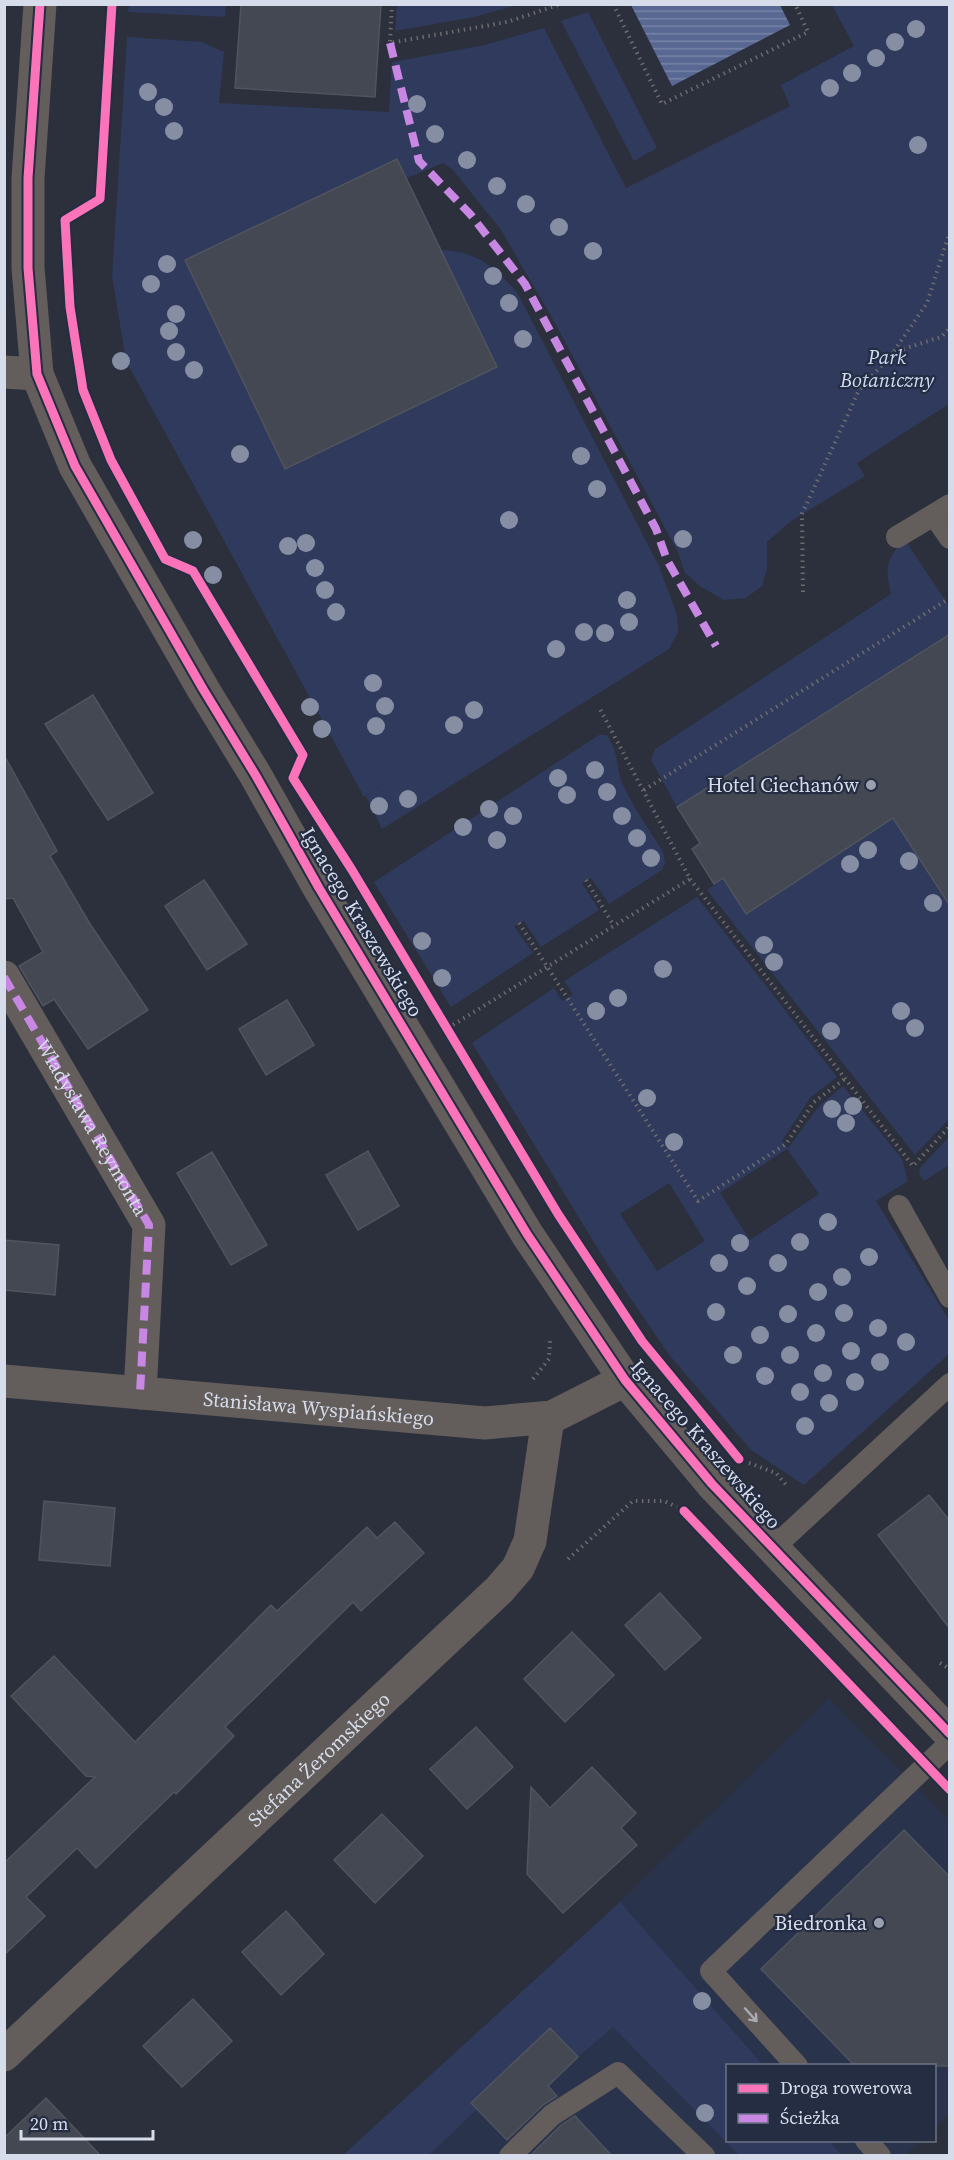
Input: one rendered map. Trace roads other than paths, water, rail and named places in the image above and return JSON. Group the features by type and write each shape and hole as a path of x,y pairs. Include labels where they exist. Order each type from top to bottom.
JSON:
{"street":[{"name":"Ignacego Kraszewskiego","path":"40,4 28,178 28,268 37,374 75,466 319,888 527,1234 625,1380 712,1484 950,1734"},
{"path":"4,372 37,374"},
{"name":"Władysława Reymonta","path":"4,977 149,1225 140,1393"},
{"name":"Stanisława Wyspiańskiego","path":"4,1381 485,1423 548,1418 625,1380"},
{"name":"Stefana Żeromskiego","path":"4,2055 499,1590 518,1568 530,1541 548,1418"}],"lane":[{"path":"897,537 942,510 950,538"},
{"path":"898,1206 950,1297"},
{"path":"772,1549 950,1384"},
{"path":"795,2064 711,1971 950,1743"},
{"path":"510,2156 552,2115 618,2073 704,2156"},
{"path":"868,2142 880,2156"}],"place":[{"name":"Hotel Ciechanów","path":"871,785"},
{"name":"Biedronka","path":"879,1923"}],"park label":[{"name":"Park Botaniczny","path":"887,368"}]}
